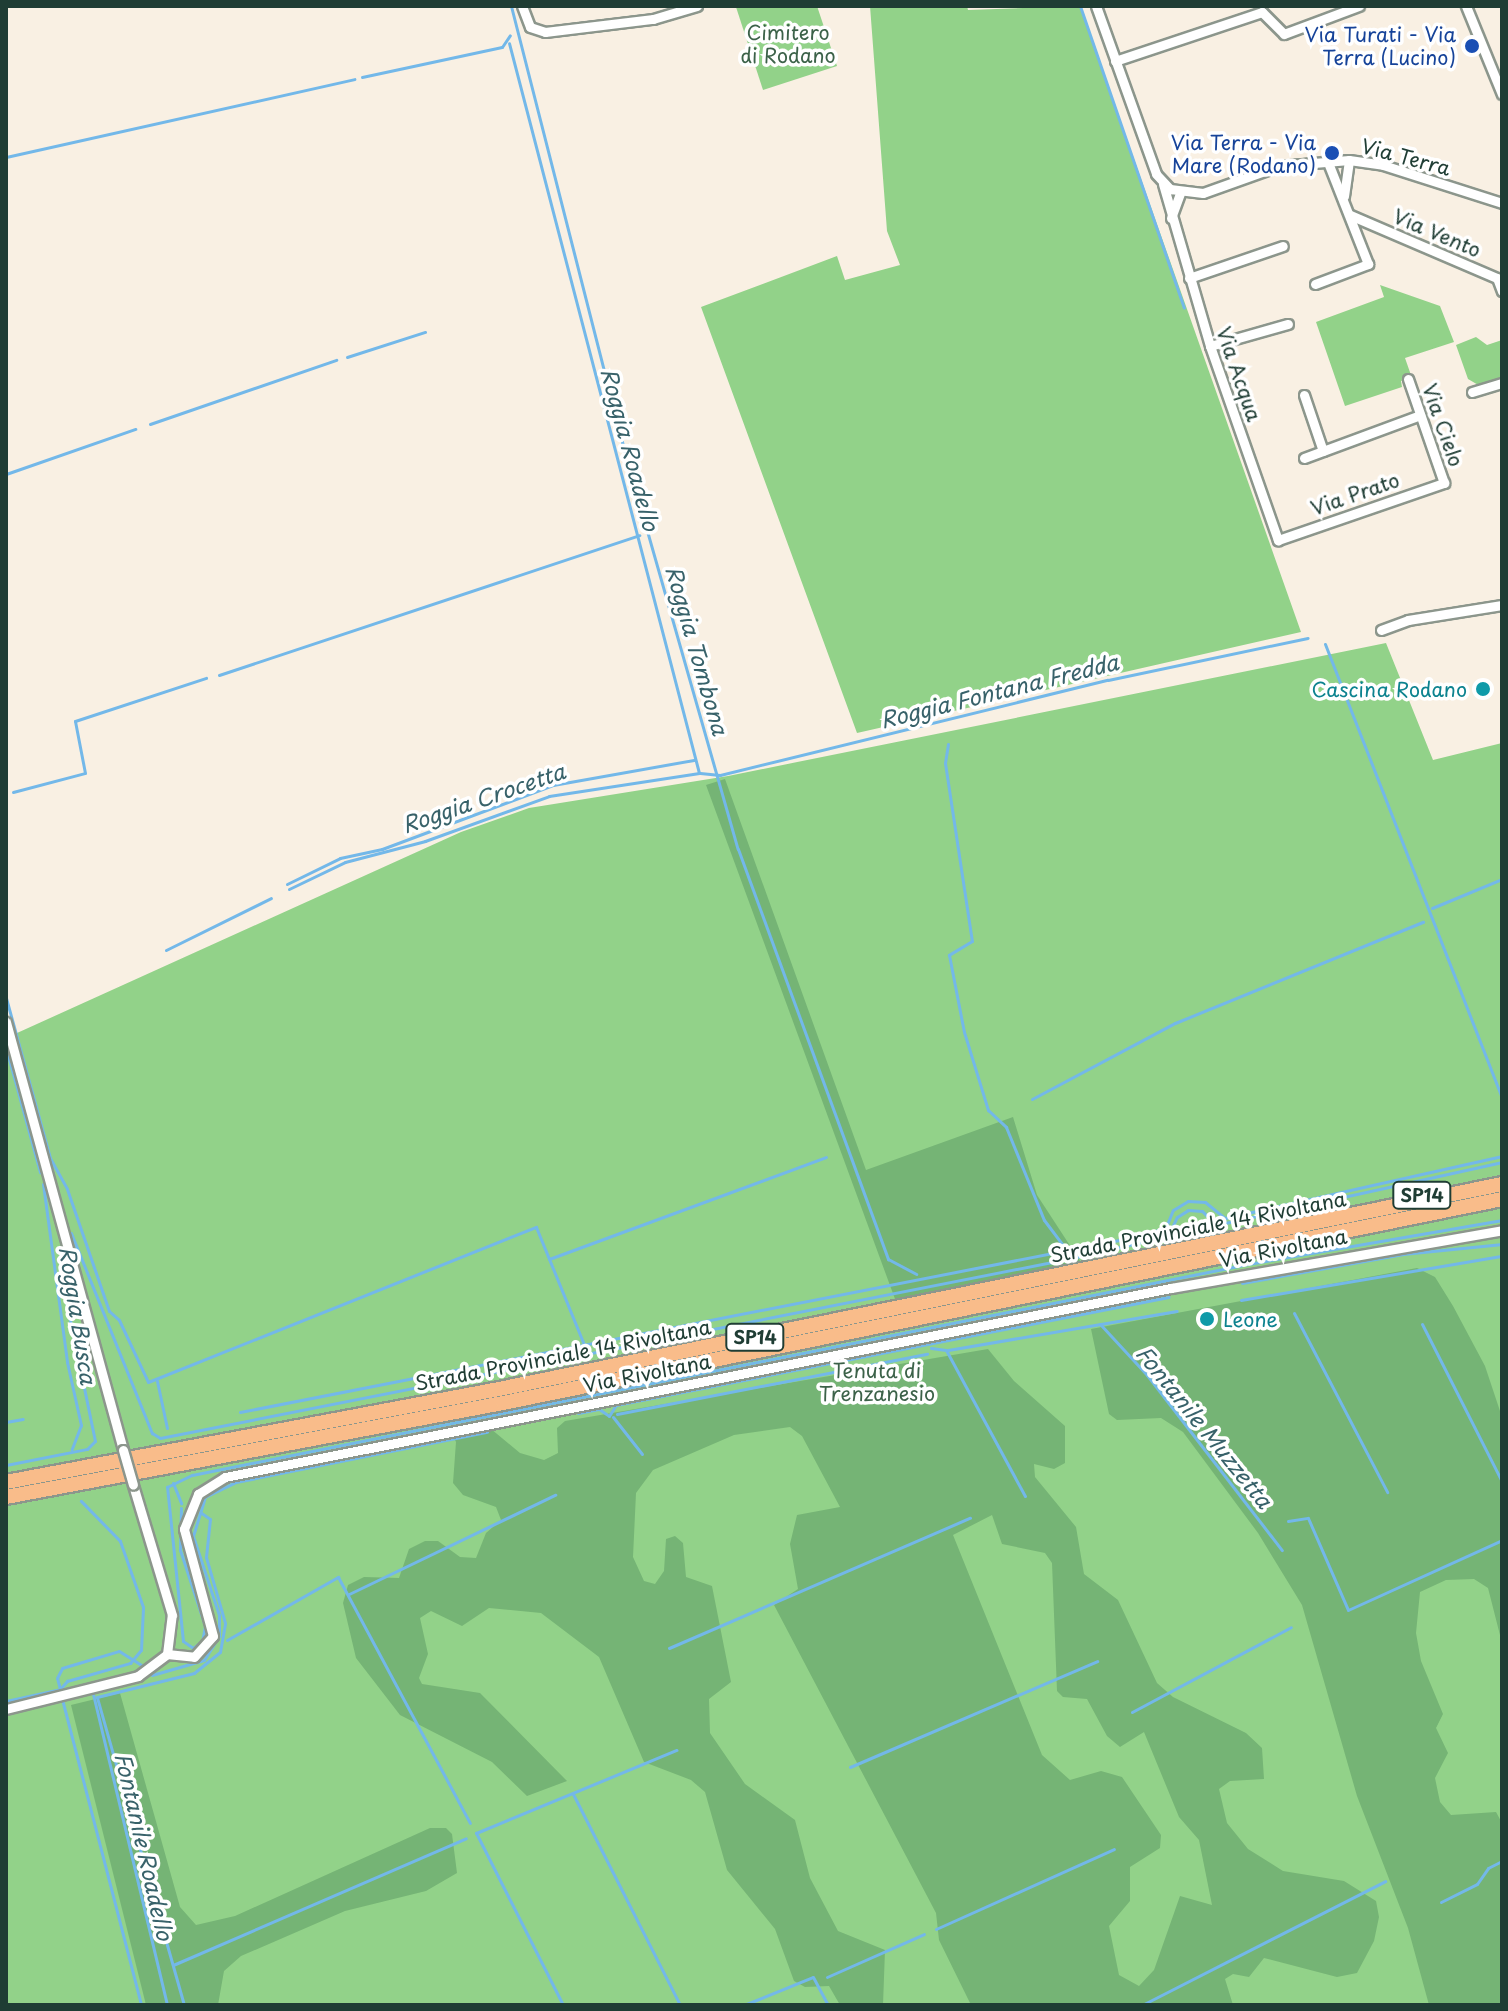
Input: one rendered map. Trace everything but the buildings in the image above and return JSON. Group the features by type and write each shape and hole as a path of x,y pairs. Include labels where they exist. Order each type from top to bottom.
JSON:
{"highway":[{"name":"SP14","path":"1343,1219 1502,1176"},
{"name":"Strada Provinciale 14 Rivoltana","path":"6,1482 1343,1219 1502,1184"},
{"name":"Strada Provinciale 14 Rivoltana","path":"6,1497 503,1403 1502,1199"}],"street":[{"path":"522,6 530,27 545,32 653,19 697,6"},
{"name":"Via Acqua","path":"1096,6 1163,184 1210,346 1278,540"},
{"path":"1115,61 1269,9 1284,34 1359,6"},
{"path":"1466,6 1502,94"},
{"path":"1315,284 1368,264 1327,160"},
{"path":"1344,199 1349,160"},
{"name":"Via Terra","path":"1180,193 1203,193 1279,166 1349,160 1383,165 1502,203"},
{"path":"1163,184 1180,193 1171,218"},
{"path":"1486,198 1502,193"},
{"name":"Via Vento","path":"1350,215 1497,278 1502,291"},
{"path":"1189,278 1283,246"},
{"path":"1210,346 1288,324"},
{"name":"Via Cielo","path":"1408,379 1444,483"},
{"path":"1472,392 1502,383"},
{"path":"1304,395 1323,451"},
{"path":"1304,458 1420,415"},
{"name":"Via Prato","path":"1278,540 1444,483"},
{"path":"1381,630 1408,620 1502,605"},
{"path":"6,1022 123,1450 172,1615 167,1654 138,1676 6,1709"},
{"name":"Via Rivoltana","path":"167,1654 194,1657 211,1640 212,1621 184,1529 198,1494 225,1477 1157,1290 1502,1230"}],"green space":[{"name":"Cimitero di Rodano","path":"817,6 837,66 763,90 736,7"},
{"path":"870,6 967,6 968,10 1080,6 1301,632 857,733 701,307 837,256 845,280 900,265 887,231"},
{"path":"1380,285 1440,306 1454,342 1405,358 1412,378 1401,381 1402,387 1345,406 1316,322 1384,297"},
{"path":"1476,337 1487,345 1502,340 1502,379 1480,386 1468,379 1456,345"},
{"name":"Tenuta di Trenzanesio","path":"1386,643 1433,760 1502,743 1502,2005 6,2005 6,1038 461,832 529,808 728,776"},
{"path":"725,779 866,1170 1013,1117 1037,1195 1080,1261 895,1299 706,785"},
{"path":"1417,1268 1435,1277 1453,1306 1485,1366 1502,1417 1502,1643 1488,1588 1474,1579 1446,1580 1420,1592 1416,1633 1421,1661 1443,1714 1436,1728 1448,1753 1435,1778 1440,1802 1451,1815 1496,1812 1502,1823 1502,2005 1429,2005 1408,1928 1357,1796 1302,1605 1258,1533 1183,1432 1161,1418 1117,1420 1109,1414 1091,1329"},
{"path":"988,1349 1014,1381 1065,1426 1065,1463 1054,1469 1034,1464 1035,1477 1076,1527 1084,1574 1118,1600 1157,1683 1173,1697 1246,1733 1262,1748 1264,1779 1230,1781 1219,1789 1227,1823 1248,1849 1283,1871 1344,1881 1376,1901 1379,1917 1374,1941 1357,1973 1337,1977 1264,1958 1249,1977 1233,1974 1225,1979 1233,2005 971,2005 939,1940 936,1913 774,1605 798,1589 790,1544 797,1515 840,1507 802,1436 790,1427 734,1435 653,1470 636,1493 633,1557 644,1581 655,1584 664,1571 666,1539 675,1536 683,1543 686,1577 712,1586 731,1682 709,1699 710,1733 745,1784 795,1820 810,1878 838,1931 885,1950 883,2005 840,2005 829,1986 805,1987 794,1981 775,1929 727,1870 705,1792 691,1780 644,1762 599,1657 541,1613 489,1608 462,1626 431,1611 420,1618 428,1654 419,1678 422,1684 480,1693 567,1781 527,1796 492,1762 400,1715 356,1658 343,1603 348,1585 364,1577 399,1578 409,1549 425,1541 438,1541 460,1557 476,1558 486,1533 501,1520 496,1507 463,1495 453,1483 456,1442 451,1432 485,1424 520,1453 544,1460 558,1453 557,1428 565,1421","holes":["992,1515 1002,1544 1045,1553 1052,1563 1057,1691 1063,1697 1087,1699 1107,1736 1120,1747 1144,1732 1179,1817 1199,1840 1212,1905 1180,1896 1154,1970 1139,1986 1119,1975 1109,1926 1130,1901 1130,1867 1160,1848 1161,1835 1122,1777 1101,1771 1070,1780 1042,1755 953,1535"]},
{"path":"120,1693 180,1907 196,1925 235,1916 430,1828 446,1828 452,1834 457,1873 426,1891 345,1911 241,1956 224,1971 218,2005 146,2005 71,1705"}],"waterway":[{"name":"Roggia Tombona","path":"511,6 622,443 738,849 888,1259 916,1274"},
{"path":"1080,6 1184,308"},
{"path":"362,77 502,47 510,35"},
{"name":"Roggia Roadello","path":"289,889 345,862 425,841 549,796 699,773 509,43"},
{"path":"6,157 354,79"},
{"path":"347,357 425,332"},
{"path":"150,424 336,360"},
{"path":"6,474 135,429"},
{"path":"219,675 639,535"},
{"name":"Roggia Fontana Fredda","path":"700,773 720,775 1108,680 1308,638"},
{"path":"1325,644 1502,1098"},
{"path":"13,792 85,773 75,721 206,678"},
{"path":"948,744 945,763 972,941 949,955 964,1032 988,1110 1006,1127 1044,1220 1067,1250"},
{"name":"Roggia Crocetta","path":"287,884 340,858 382,849 553,785 694,760"},
{"path":"1432,908 1502,879"},
{"name":"Roggia Roadello","path":"166,950 271,898"},
{"path":"1032,1099 1175,1023 1423,922"},
{"path":"6,998 50,1158 67,1189 109,1311 119,1320 148,1382 536,1227 587,1352"},
{"name":"Roggia Busca","path":"6,1048 40,1172"},
{"path":"240,1412 1145,1235 1166,1227 1173,1210 1188,1201 1205,1202 1225,1218 1502,1156"},
{"path":"549,1259 826,1157"},
{"path":"71,1233 152,1433 160,1438 1072,1258 1168,1236 1177,1217 1188,1210 1202,1211 1216,1225 1502,1162"},
{"name":"Roggia Busca","path":"43,1184 67,1362 81,1425 72,1449"},
{"path":"181,1508 180,1550 205,1626 202,1641 193,1648 183,1641 167,1487 192,1475 1248,1264 1502,1220"},
{"path":"1242,1283 1403,1254 1502,1244"},
{"path":"1241,1300 1502,1256"},
{"path":"6,1465 87,1449 95,1441 60,1272"},
{"path":"578,1413 599,1409 609,1416 616,1405 1169,1297"},
{"path":"948,1350 1177,1311"},
{"path":"1294,1313 1387,1492"},
{"name":"Fontanile Muzzetta","path":"1100,1324 1147,1375 1282,1550"},
{"path":"1422,1324 1502,1482"},
{"name":"Roggia Tombona","path":"931,1348 946,1350 1025,1496"},
{"path":"617,1414 927,1354"},
{"path":"157,1381 167,1428"},
{"path":"613,1417 642,1454"},
{"path":"6,1422 23,1419"},
{"path":"152,1675 204,1660 219,1636 219,1615 193,1536 205,1497 236,1482 487,1432"},
{"path":"173,1483 181,1503"},
{"path":"349,1594 555,1495"},
{"path":"6,1701 60,1689 67,1681 130,1663 141,1650 143,1607 120,1541 81,1501"},
{"name":"Fontanile Roadello","path":"184,2005 97,1697 194,1673 220,1652 225,1623 206,1557 210,1519 200,1512"},
{"path":"669,1648 970,1518"},
{"path":"1288,1521 1308,1518 1348,1610 1502,1540"},
{"path":"227,1640 338,1577 470,1823"},
{"path":"1132,1712 1291,1627"},
{"path":"60,1689 57,1678 62,1668 119,1651 145,1667"},
{"path":"850,1767 1097,1661"},
{"name":"Fontanile Roadello","path":"93,1694 167,2005"},
{"path":"62,1699 141,2005"},
{"path":"563,2005 476,1833 676,1750"},
{"path":"573,1794 680,2005"},
{"path":"173,1965 466,1838"},
{"path":"936,1929 1114,1849"},
{"path":"1441,1902 1477,1884 1488,1868 1502,1861"},
{"path":"1142,2005 1385,1881"},
{"path":"827,1977 924,1934"},
{"path":"744,2005 813,1977 828,2005"}],"place":[{"name":"Via Turati - Via Terra (Lucino)","path":"1472,46"},
{"name":"Via Terra - Via Mare (Rodano)","path":"1332,153"},
{"name":"Cascina Rodano","path":"1483,689"},
{"name":"Leone","path":"1207,1319"}]}
